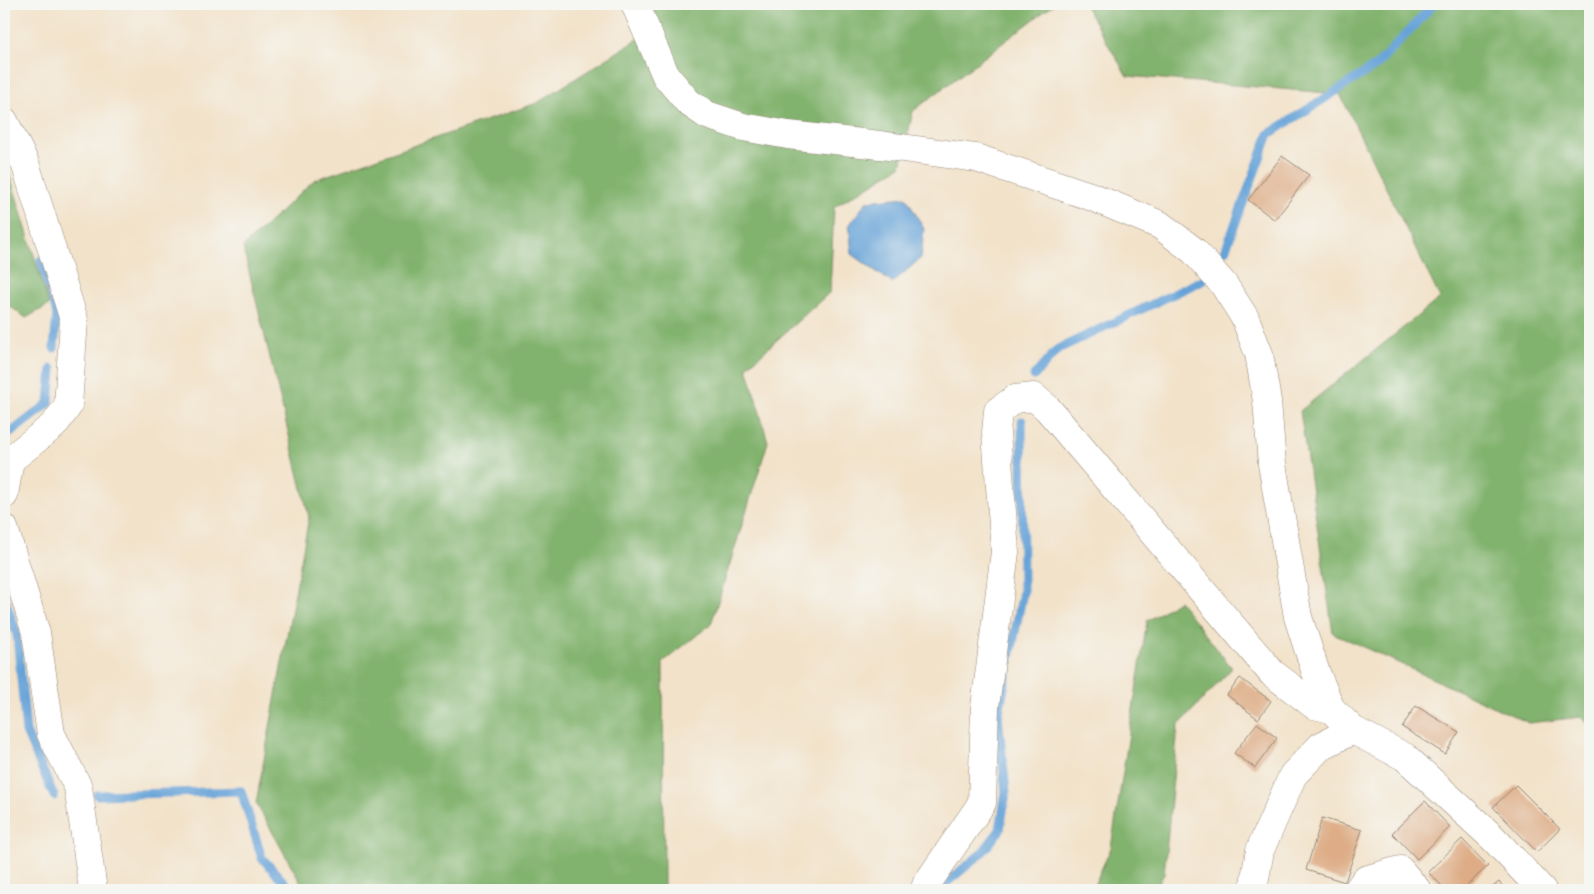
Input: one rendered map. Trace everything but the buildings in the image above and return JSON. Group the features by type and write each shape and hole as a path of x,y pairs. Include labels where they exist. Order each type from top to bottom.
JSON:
{"street":[{"path":"635,4 666,76 688,102 707,115 743,127 788,135 880,144 976,158 1090,196 1160,225 1194,251 1224,285 1245,318 1259,354 1267,401 1272,464 1298,617 1315,670 1331,709 1353,730 1405,757 1493,838 1542,890"},
{"path":"4,121 25,163 74,320 68,406 54,425 10,460 4,494"},
{"path":"925,890 926,885 982,803 985,707 1005,552 996,433 998,411 1016,399 1034,397 1047,408 1272,673 1314,705 1331,709"},
{"path":"4,528 36,633 51,734 78,787 93,890"},
{"path":"1253,890 1260,850 1293,774 1321,746 1353,730"},
{"path":"1358,890 1365,880 1400,870 1417,890"}],"green space":[{"path":"653,4 1054,4 913,111 901,166 834,207 830,292 747,367 768,442 711,624 663,662 664,890 305,890 256,803 309,517 243,247 314,180 537,103 657,27"},
{"path":"1084,4 1590,4 1590,726 1581,717 1529,723 1333,633 1300,411 1440,298 1340,94 1127,76"},
{"path":"4,164 12,182 49,305 26,318 4,302"},
{"path":"1179,601 1232,668 1178,726 1164,874 1155,890 1092,890 1111,848 1147,621"}],"water":[{"path":"906,197 924,229 921,258 892,283 852,254 849,225 867,201"}],"waterway":[{"path":"1225,251 1269,134 1377,65 1434,4"},
{"path":"41,260 57,314 54,348"},
{"path":"1034,376 1058,349 1203,280"},
{"path":"4,438 49,403 52,369"},
{"path":"944,890 946,883 982,853 1000,830 1006,792 998,717 1023,592 1022,421"},
{"path":"4,596 17,635 26,732 54,796"},
{"path":"97,795 241,791 262,858 291,890"}]}
